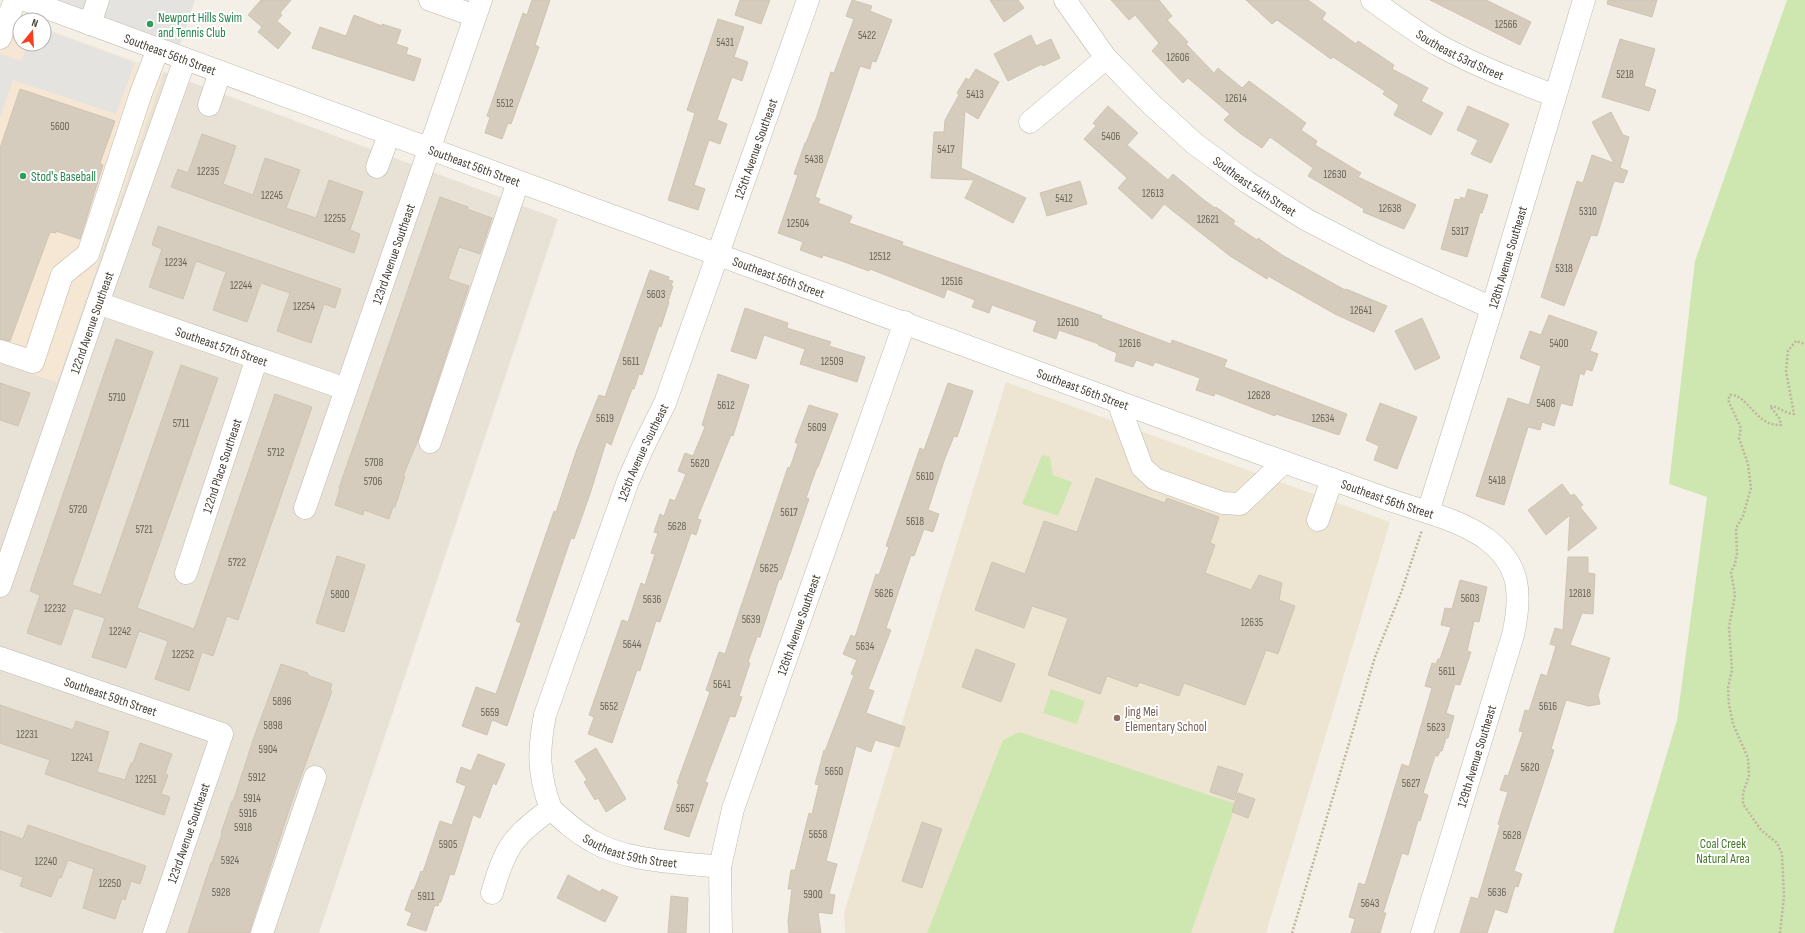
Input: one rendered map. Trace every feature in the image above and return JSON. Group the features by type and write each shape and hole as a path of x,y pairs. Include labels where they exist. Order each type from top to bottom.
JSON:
{"street":[{"path":"0,38 15,0"},
{"name":"Southeast 56th Street","path":"24,0 430,150 905,322 1118,402 1428,512 1468,529 1484,538 1500,551 1510,562 1516,577"},
{"path":"90,24 98,0"},
{"path":"430,0 478,8"},
{"name":"125th Avenue Southeast","path":"551,809 542,779 539,756 545,716 628,481 665,403 808,0"},
{"name":"Southeast 54th Street","path":"1065,0 1106,58 1151,104 1190,139 1247,182 1307,220 1355,245 1492,308"},
{"name":"Southeast 53rd Street","path":"1372,0 1440,46 1487,69 1555,96"},
{"name":"128th Avenue Southeast","path":"1428,512 1492,308 1584,0"},
{"name":"123rd Avenue Southeast","path":"305,508 478,8"},
{"path":"0,351 33,362 62,275 88,254 141,93 158,49"},
{"path":"1030,122 1106,58"},
{"name":"122nd Avenue Southeast","path":"0,586 98,302 185,59"},
{"path":"209,105 220,72"},
{"path":"377,167 389,135"},
{"path":"430,442 518,182"},
{"name":"Southeast 57th Street","path":"98,302 346,390"},
{"name":"126th Avenue Southeast","path":"722,933 720,867 733,809 905,322"},
{"name":"122nd Place Southeast","path":"186,573 256,358"},
{"path":"1118,402 1142,467 1155,479 1223,503 1240,504 1284,462"},
{"path":"1318,520 1332,479"},
{"name":"129th Avenue Southeast","path":"1422,933 1513,634 1518,612 1516,577"},
{"name":"Southeast 59th Street","path":"0,658 222,734"},
{"name":"123rd Avenue Southeast","path":"154,933 222,734"},
{"path":"262,933 315,777"},
{"path":"492,893 500,866 508,848 520,832 551,809"},
{"name":"Southeast 59th Street","path":"551,809 572,828 593,842 617,852 641,858 720,867"}],"path":[{"path":"1780,933 1784,896 1782,854 1777,843 1761,830 1743,804 1743,793 1750,776 1748,758 1733,724 1728,705 1728,688 1732,670 1730,627 1735,595 1731,572 1735,564 1737,553 1736,528 1743,516 1751,488 1748,464 1739,438 1741,428 1728,400 1730,395 1735,396 1744,402 1761,419 1771,424 1781,425 1780,419 1770,406 1774,406 1794,414 1786,370 1788,351 1796,341 1805,344"},
{"path":"1292,933 1375,657 1401,593 1428,512"}],"shaded area":[{"name":"Newport Hills Swim and Tennis Club","path":"46,0 195,0 179,48"},
{"path":"0,12 12,17 12,52 52,52 52,31 164,72 57,382 0,363"},
{"path":"52,32 135,63 116,114 13,80 0,118 0,54 21,61 25,52 52,52"},
{"path":"164,72 558,219 319,933 4,933 0,931 0,363 57,382"},
{"name":"Jing Mei Elementary School","path":"1006,382 1390,522 1266,933 845,933 844,913"}],"green space":[{"name":"Coal Creek Natural Area","path":"1787,0 1805,0 1805,933 1613,933 1677,720 1707,497 1669,484 1695,261"},
{"path":"1042,455 1050,457 1053,475 1072,482 1059,514 1056,515 1022,504"},
{"path":"1051,689 1085,701 1077,724 1043,713"},
{"path":"1019,732 1236,804 1191,933 927,933 1003,740"}],"building":[{"path":"261,0 291,0 280,13 282,15 277,21 291,33 278,49 258,32 262,27 248,15"},
{"path":"532,0 550,0 535,45 539,47 511,124 508,123 502,139 485,133 490,117 487,116 523,13 527,15"},
{"path":"740,0 770,0 761,24 735,15"},
{"path":"852,0 872,6 870,11 892,20 876,62 872,61 870,69 860,66 815,197 820,199 818,203 852,216 849,223 903,242 902,245 1102,316 1101,318 1171,344 1172,340 1227,360 1224,367 1347,414 1339,435 1276,414 1275,416 1215,393 1214,396 1196,390 1200,378 1155,362 1153,366 1136,360 1133,367 1115,361 1117,353 1098,345 1099,344 1059,330 1056,339 1033,331 1037,321 992,305 989,313 972,307 975,300 947,289 944,298 870,269 869,271 823,255 822,258 800,250 803,242 778,233 798,175 794,174 805,143 815,122 831,72 834,73 854,19 846,16"},
{"path":"990,0 1018,0 1024,8 1004,22"},
{"path":"1111,0 1159,0 1172,16 1167,20 1188,42 1186,44 1214,73 1218,68 1242,88 1249,81 1306,123 1301,130 1317,141 1315,145 1361,173 1358,177 1416,205 1404,229 1363,212 1364,209 1308,176 1313,168 1270,137 1262,148 1241,134 1224,120 1230,114 1188,78 1183,83 1152,51 1159,43 1135,15 1129,20"},
{"path":"1246,0 1308,0 1326,13 1322,19 1356,44 1358,41 1394,65 1392,69 1428,88 1421,101 1443,113 1431,135 1394,115 1399,105 1383,94 1385,91 1333,57 1331,59 1277,20 1272,24"},
{"path":"1430,0 1486,0 1531,22 1520,45"},
{"path":"1608,0 1657,0 1652,17 1607,4"},
{"path":"354,15 382,26 382,24 401,30 396,44 408,48 406,54 421,59 414,81 312,48 320,27 346,36"},
{"path":"718,19 744,27 734,57 748,62 742,81 732,77 717,120 727,124 720,144 709,140 694,185 705,189 698,210 668,200 695,113 687,110"},
{"path":"1031,35 1036,46 1051,39 1060,58 1043,66 1042,64 1008,81 994,54"},
{"path":"1620,39 1655,49 1644,86 1656,90 1649,111 1602,97"},
{"path":"976,69 999,82 978,119 965,111 961,168 1026,198 1013,223 965,198 974,180 931,178 934,132 944,132 945,120 959,95 957,93 966,78 969,80"},
{"path":"20,89 115,121 100,163 103,165 80,239 56,231 56,233 50,232 10,341 0,339 0,148"},
{"path":"1108,106 1138,133 1127,145 1168,180 1173,174 1204,200 1235,221 1233,224 1257,240 1258,238 1282,255 1345,290 1346,289 1387,306 1374,332 1335,314 1268,276 1267,279 1230,256 1164,204 1152,219 1118,188 1127,178 1084,139 1096,126 1093,123"},
{"path":"1468,106 1509,124 1491,163 1471,154 1478,140 1457,130"},
{"path":"1611,112 1623,135 1629,137 1620,168 1628,171 1623,183 1615,181 1613,184 1597,236 1591,235 1564,306 1541,297 1577,181 1583,183 1592,155 1614,163 1592,122"},
{"path":"202,134 236,146 223,184 253,195 265,158 300,170 286,208 316,218 329,180 363,192 350,230 360,234 354,253 171,187 178,169 188,173"},
{"path":"1080,181 1087,204 1047,216 1040,193"},
{"path":"1468,189 1488,195 1482,213 1480,213 1467,257 1441,249 1455,199 1460,200 1461,197 1465,199"},
{"path":"440,197 468,207 467,209 492,218 480,254 459,247 448,279 469,286 418,440 403,476 405,476 395,507 393,507 389,519 364,510 363,515 335,505 340,489 339,488"},
{"path":"158,226 341,289 335,308 324,304 311,343 277,331 290,293 261,283 247,322 213,310 226,272 196,261 183,299 149,287 162,249 152,245"},
{"path":"650,270 669,277 668,280 673,281 669,302 642,375 639,374 634,389 632,389 611,445 606,442 590,494 574,539 571,538 507,726 492,720 487,735 462,726 476,687 496,694 521,623 516,621 554,511 556,512 577,449 599,395 605,397"},
{"path":"745,308 788,323 787,328 831,342 829,346 865,357 857,382 800,364 805,349 764,335 756,359 731,351"},
{"path":"1549,315 1597,332 1590,351 1598,354 1592,371 1586,369 1584,375 1580,373 1572,406 1561,403 1554,426 1542,422 1540,430 1528,427 1504,505 1476,496 1508,398 1529,405 1541,366 1520,358 1530,331 1541,335"},
{"path":"1422,318 1440,358 1415,370 1395,331"},
{"path":"116,339 153,352 72,585 101,595 181,365 218,378 137,608 194,629 275,394 312,407 238,620 227,616 213,656 202,652 189,691 155,679 168,641 139,631 126,668 92,657 105,618 74,608 61,645 27,633 40,595 30,591"},
{"path":"718,374 749,385 733,436 731,435 697,519 701,520 696,535 691,533 660,622 656,621 640,671 637,670 612,743 588,734 594,717 589,715 622,620 628,622 641,583 645,585 655,554 651,553 658,533 654,532 660,514 664,516 670,499 675,501 686,474 678,471 685,453 693,456 705,427 702,425"},
{"path":"0,383 30,393 18,426 0,420"},
{"path":"948,383 973,391 957,437 954,436 944,461 928,510 939,514 933,532 924,529 914,556 911,555 886,628 891,630 868,689 874,691 866,713 905,727 899,747 875,740 871,752 856,746 826,861 837,864 829,894 835,895 832,914 818,912 821,933 789,933 788,921 792,889 788,889 791,870 795,870 809,813 812,814 819,785 815,784 824,750 825,751 854,675 851,674 857,660 843,654 851,635 855,637 876,574 879,575 889,547 886,546 920,448 924,450"},
{"path":"1380,403 1417,417 1397,469 1374,460 1379,446 1366,440"},
{"path":"809,405 838,414 806,498 809,499 781,580 779,579 760,637 757,637 748,662 750,663 739,696 742,697 735,717 730,716 705,782 708,783 689,837 664,829 679,784 677,783 710,692 706,690 719,652 725,654 788,467 790,468 798,444 795,442"},
{"path":"1096,478 1165,503 1167,498 1219,517 1210,543 1215,545 1205,573 1251,590 1259,575 1282,583 1279,600 1295,606 1278,654 1266,650 1245,705 1184,683 1179,696 1139,682 1137,687 1107,676 1100,694 1048,675 1068,618 1032,606 1024,628 975,610 992,562 1025,574 1044,521 1077,532"},
{"path":"1562,484 1571,496 1574,494 1583,505 1580,507 1597,528 1568,551 1570,515 1546,535 1528,510"},
{"path":"337,556 365,565 344,632 316,623"},
{"path":"1568,557 1588,557 1588,573 1595,574 1593,614 1582,613 1570,645 1610,658 1598,695 1600,704 1589,706 1566,700 1551,749 1554,750 1514,871 1522,874 1518,887 1515,886 1507,913 1495,909 1487,933 1460,933 1471,897 1478,899 1500,825 1498,824 1508,792 1500,790 1505,775 1508,776 1523,732 1519,731 1525,710 1529,711 1541,674 1547,676 1556,646 1550,644 1555,628 1563,630"},
{"path":"1460,580 1487,587 1479,622 1474,621 1467,651 1471,652 1460,685 1455,684 1446,713 1454,716 1448,738 1446,738 1442,751 1440,751 1438,756 1435,756 1423,793 1428,795 1420,821 1418,820 1408,855 1402,853 1383,913 1386,913 1380,933 1351,933 1355,919 1349,917 1359,883 1365,885 1402,764 1409,767 1432,688 1425,686 1432,663 1436,664 1438,659 1440,659 1451,627 1441,625 1445,608 1452,609"},
{"path":"976,649 1015,664 1001,702 962,687"},
{"path":"281,664 308,673 307,675 332,684 330,690 332,691 291,804 249,933 188,933 253,740"},
{"path":"0,705 73,730 76,721 109,732 97,772 125,780 140,743 172,754 165,774 168,775 161,794 170,797 164,815 45,774 50,760 0,743"},
{"path":"596,748 626,799 606,812 598,798 595,800 584,782 587,780 575,761"},
{"path":"478,754 505,764 496,785 493,783 480,818 473,815 454,875 450,874 441,902 439,902 438,906 435,905 426,931 407,925 412,913 405,910 421,871 423,872 440,821 452,825 466,786 456,782 461,767 471,771"},
{"path":"1218,766 1243,774 1234,800 1210,792"},
{"path":"1238,793 1255,799 1248,818 1232,812"},
{"path":"922,822 942,829 922,888 902,881"},
{"path":"28,825 146,866 140,884 131,881 125,900 122,898 115,919 83,908 94,869 68,860 51,897 20,886 23,877 0,869 0,831 23,839"},
{"path":"568,875 600,892 602,889 618,897 605,922 557,898"},
{"path":"671,896 688,898 686,933 668,933"}],"place":[{"name":"Newport Hills Swim and Tennis Club","path":"150,24"},
{"name":"Stod's Baseball","path":"23,176"},
{"name":"Jing Mei Elementary School","path":"1117,718"}]}
